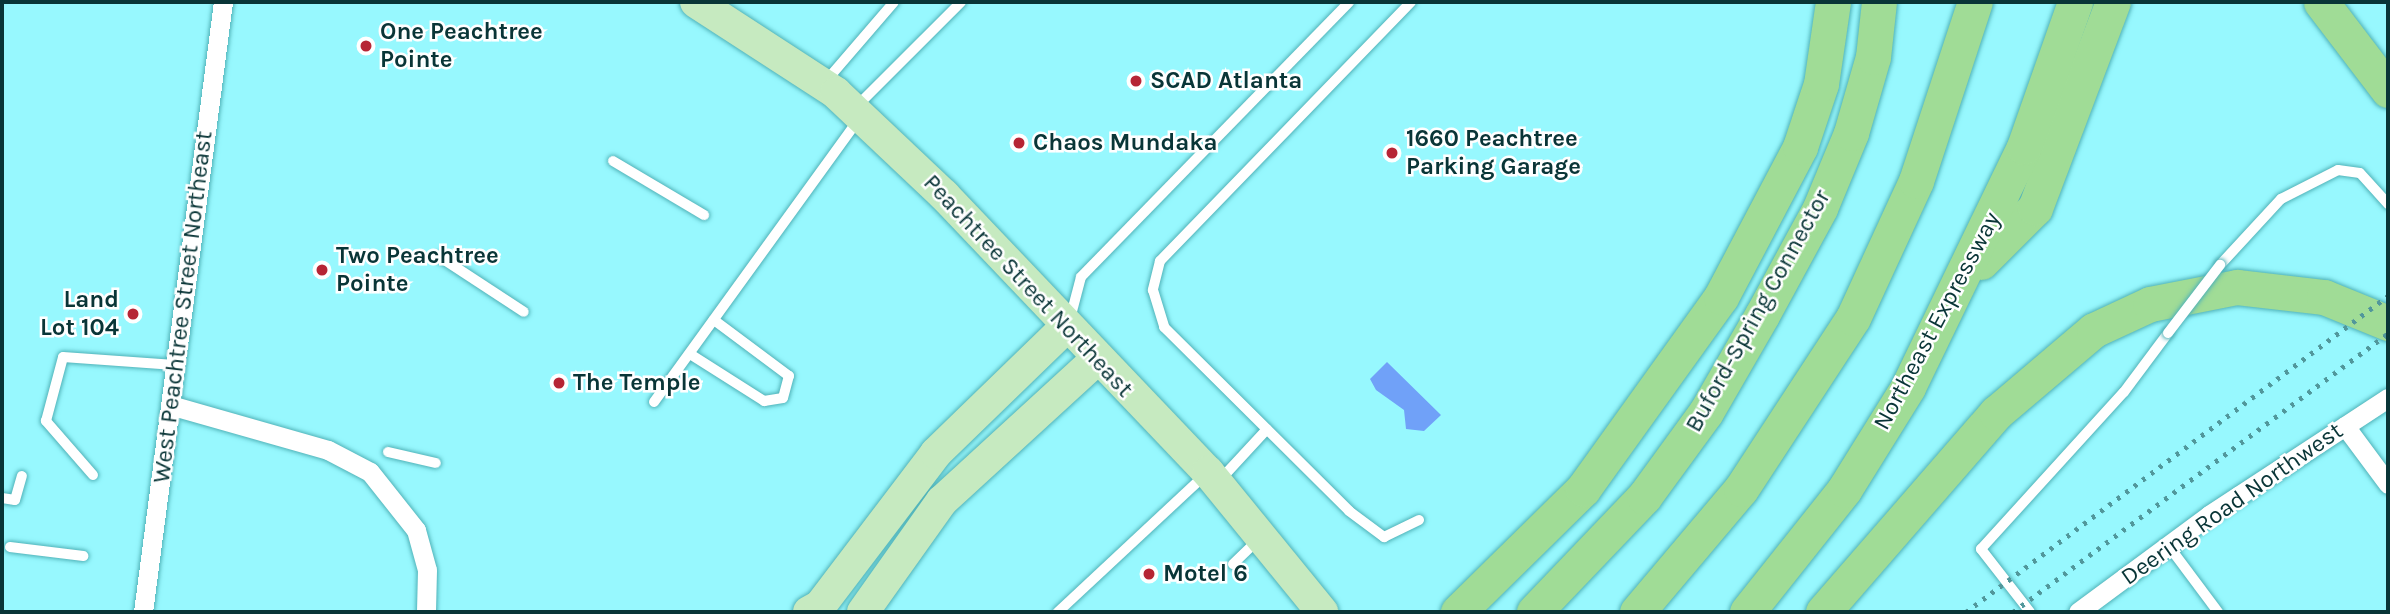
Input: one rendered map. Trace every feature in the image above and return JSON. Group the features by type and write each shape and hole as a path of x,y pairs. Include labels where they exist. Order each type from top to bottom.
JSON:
{"highway":[{"name":"Buford-Spring Connector","path":"1458,612 1583,489 1721,297 1800,147 1821,84 1833,2"},
{"name":"Buford-Spring Connector","path":"1534,612 1644,497 1706,412 1762,315 1820,208 1851,133 1873,57 1879,2"},
{"path":"1637,612 1741,489 1853,318 1916,181 1975,2"},
{"name":"Northeast Expressway","path":"1747,612 1844,490 1966,277 2024,147 2075,2"},
{"path":"1966,277 2035,208 2113,2"},
{"path":"2321,2 2388,90"},
{"path":"1823,612 1996,413 2094,330 2150,304 2236,288 2324,297 2388,323"}],"main road":[{"name":"Peachtree Street Northeast","path":"696,2 824,85 857,113 1068,326 1212,478 1322,612"},
{"path":"809,612 827,598 936,453 1068,326"},
{"path":"863,612 942,501 1097,359"}],"street":[{"name":"West Peachtree Street Northeast","path":"143,612 223,2"},
{"name":"Deering Road Northwest","path":"2078,612 2168,545 2383,401"},
{"path":"170,405 328,450 370,472 416,530 427,570 426,612"},
{"path":"2345,426 2388,484"}],"lane":[{"path":"824,85 894,2"},
{"path":"654,402 857,113 961,2"},
{"path":"1068,326 1081,277 1349,2"},
{"path":"1411,2 1160,261 1153,290 1164,327 1267,429 1384,537 1419,520"},
{"path":"613,161 704,215"},
{"path":"2030,612 1981,549 2124,392 2220,265 2281,199 2338,170 2360,173 2388,204"},
{"path":"440,257 482,288 524,312"},
{"path":"690,354 764,401 783,398 789,376 714,320"},
{"path":"93,475 46,421 63,357 175,365"},
{"path":"1058,612 1267,429"},
{"path":"388,452 436,463"},
{"path":"2,498 15,499 22,476"},
{"path":"1233,564 1262,536"},
{"path":"2168,545 2218,612"},
{"path":"10,547 83,556"}],"water":[{"path":"1387,362 1441,415 1424,431 1406,429 1404,410 1376,390 1370,379"}],"railway":[{"path":"1966,612 2388,296"},
{"path":"2013,612 2388,334"}],"place":[{"name":"One Peachtree Pointe","path":"366,46"},
{"name":"SCAD Atlanta","path":"1136,81"},
{"name":"Chaos Mundaka","path":"1019,143"},
{"name":"1660 Peachtree Parking Garage","path":"1392,153"},
{"name":"Two Peachtree Pointe","path":"322,270"},
{"name":"Land Lot 104","path":"133,314"},
{"name":"The Temple","path":"559,383"},
{"name":"Motel 6","path":"1149,574"}]}
